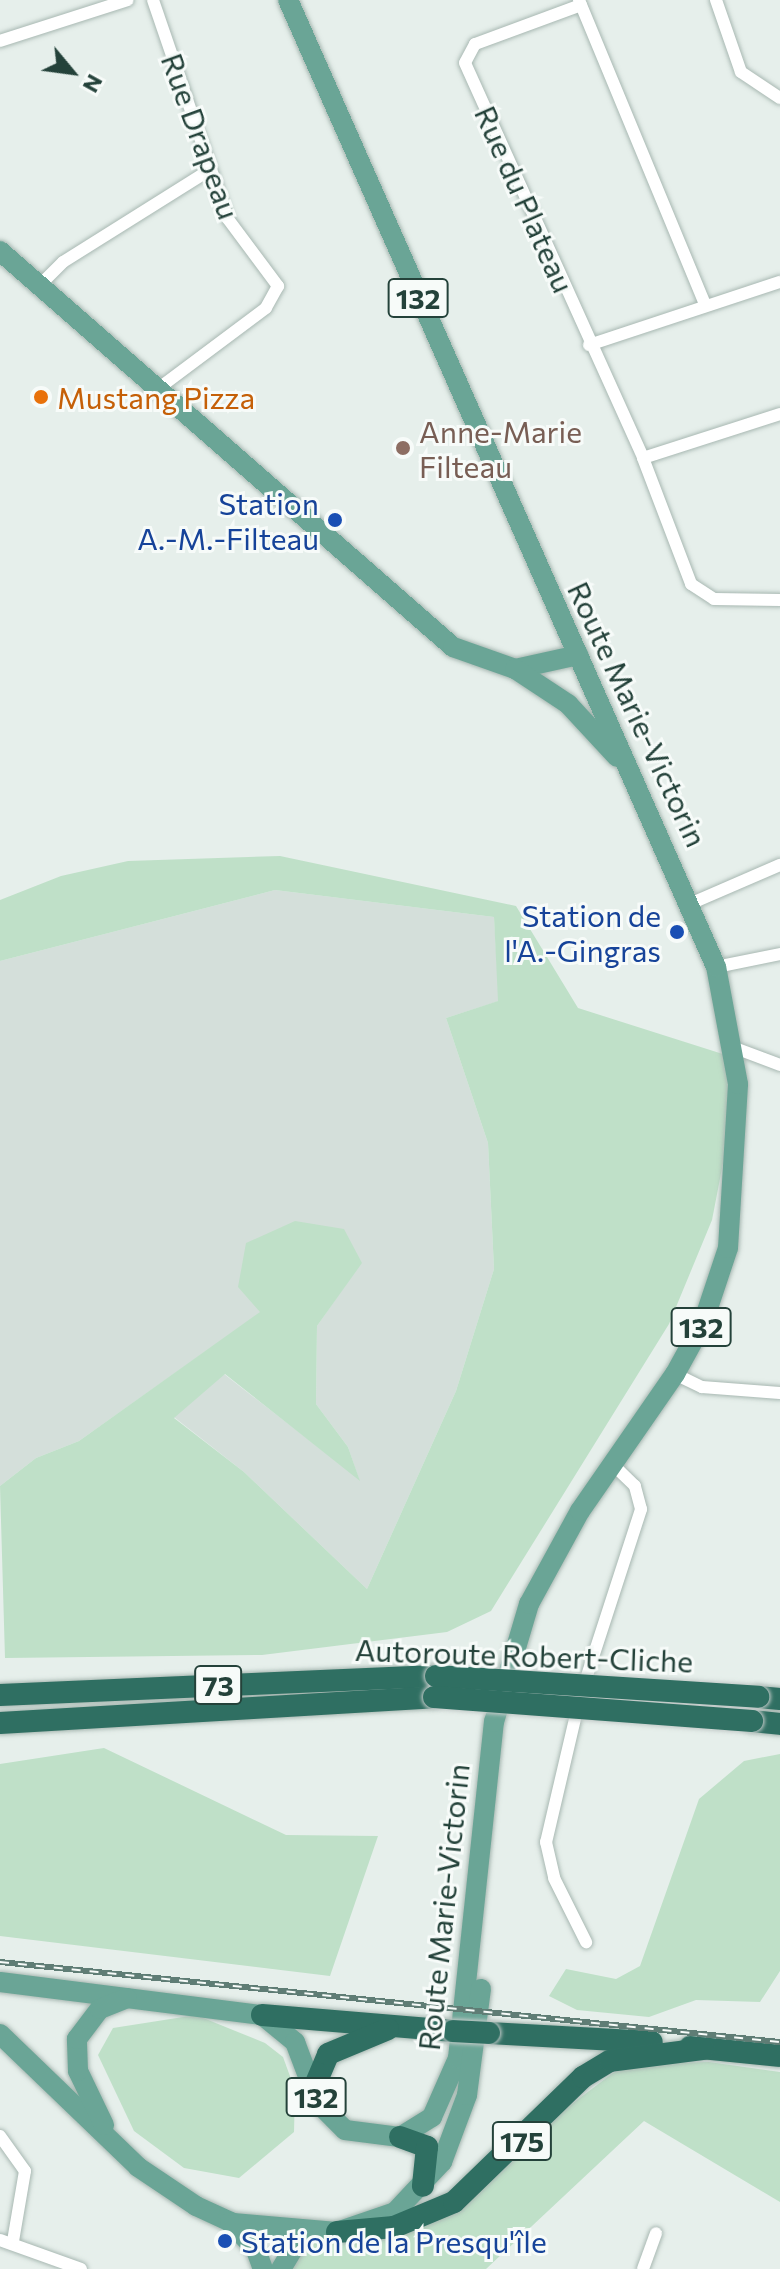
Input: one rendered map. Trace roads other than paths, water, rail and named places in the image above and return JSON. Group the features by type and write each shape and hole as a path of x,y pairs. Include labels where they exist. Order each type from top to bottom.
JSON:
{"highway":[{"name":"Autoroute Robert-Cliche","path":"0,1695 435,1687 769,1698"},
{"name":"Autoroute Robert-Cliche","path":"0,1723 435,1687 780,1724"},
{"name":"175","path":"262,2015 780,2056"},
{"path":"313,2090 328,2054 397,2026"},
{"name":"175","path":"337,2232 394,2227 454,2202 583,2077 610,2061 703,2049"},
{"path":"400,2137 427,2147 423,2186"}],"main road":[{"name":"Route Marie-Victorin","path":"288,0 627,767 692,903 716,967 735,1048 739,1164 728,1248 703,1323 675,1374 548,1565 516,1651 494,1722 482,1804 458,2058 441,2104 400,2137"},
{"path":"0,251 155,391 453,647 515,669 568,704 627,767"},
{"path":"515,669 578,655"},
{"name":"Route Marie-Victorin","path":"337,2232 395,2212 423,2186 453,2140 472,2073 516,1651"},
{"path":"0,1982 262,2015"},
{"path":"114,2143 78,2071 76,2048 90,2018 127,1998"},
{"name":"132","path":"262,2015 295,2042 326,2116 345,2130 400,2137"},
{"name":"132","path":"0,2034 167,2189 230,2222 303,2233 337,2232"},
{"path":"230,2222 256,2250 263,2269"},
{"path":"281,2269 303,2233"}],"street":[{"path":"0,41 128,0"},
{"name":"Rue Drapeau","path":"153,0 208,171 228,219 278,292 155,391"},
{"path":"716,0 741,72 780,98"},
{"path":"580,3 705,304"},
{"name":"Rue du Plateau","path":"580,3 475,44 465,63 589,345 643,458 691,584 714,599 780,600"},
{"path":"39,286 63,262 208,171"},
{"path":"589,345 705,304 780,282"},
{"path":"643,458 780,414"},
{"path":"692,903 780,865"},
{"path":"716,967 780,954"},
{"path":"735,1048 780,1065"},
{"path":"675,1374 702,1387 780,1393"},
{"path":"586,1942 546,1842 588,1671 641,1509 635,1486 613,1465"},
{"path":"0,2136 25,2171 6,2240 81,2269"},
{"path":"643,2269 656,2233"}],"railway":[{"path":"0,1962 780,2042"}],"place":[{"name":"Mustang Pizza","path":"41,397"},
{"name":"Anne-Marie Filteau","path":"403,448"},
{"name":"Station A.-M.-Filteau","path":"335,520"},
{"name":"Station de l'A.-Gingras","path":"677,932"},
{"name":"Station de la Presqu'île","path":"225,2241"}]}
